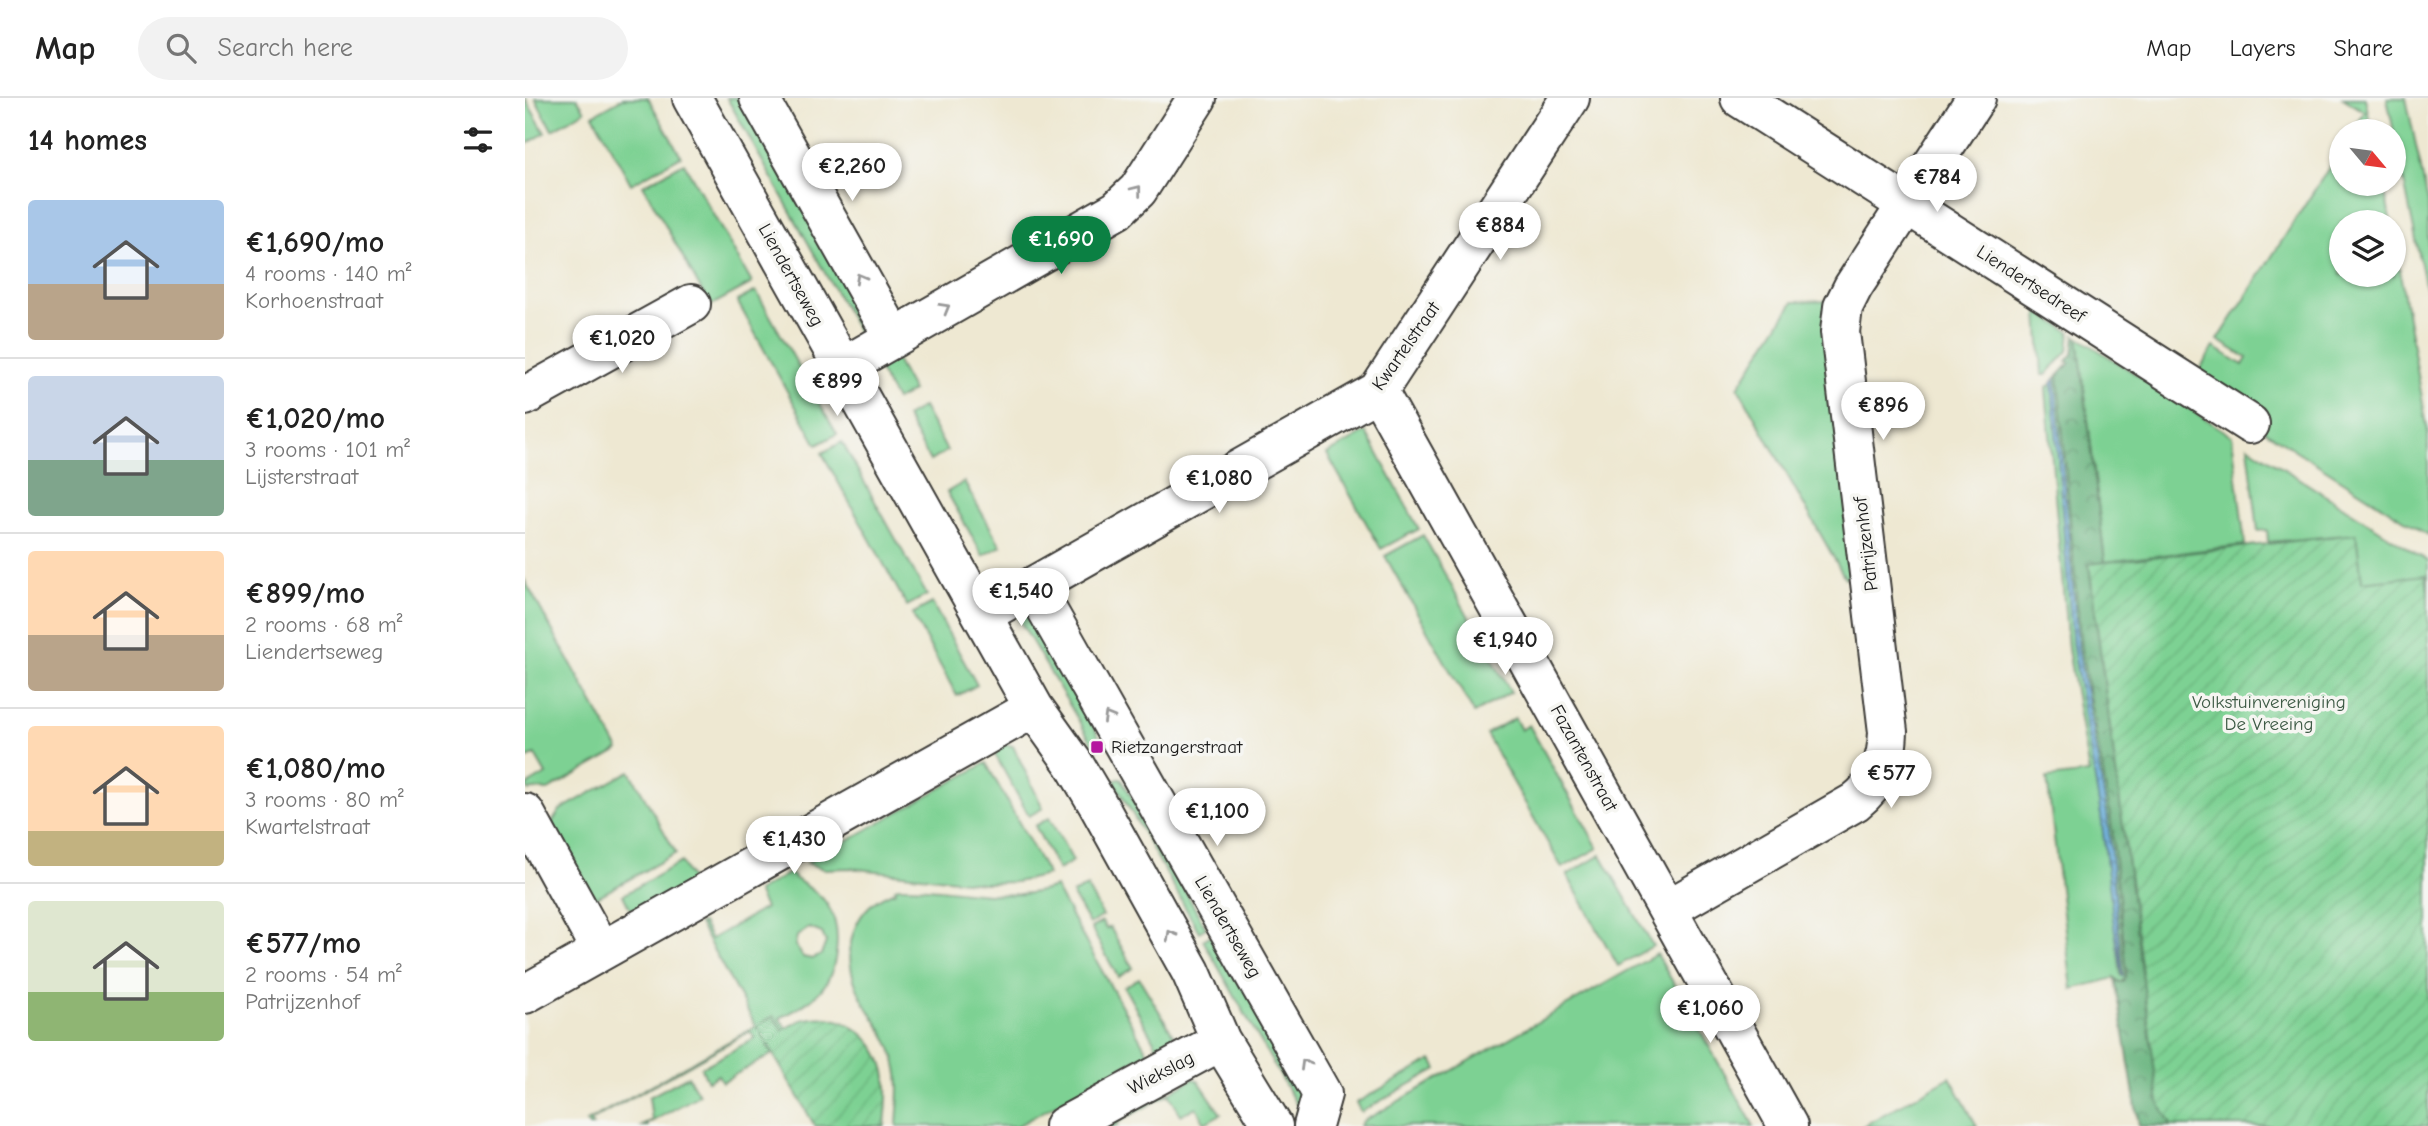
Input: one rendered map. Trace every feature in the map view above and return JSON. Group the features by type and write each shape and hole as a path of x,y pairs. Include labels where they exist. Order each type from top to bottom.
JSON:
{"street":[{"name":"Liendertseweg","path":"692,98 1034,708 1075,764 1104,815 1191,972 1221,1041 1273,1126"},
{"path":"759,98 894,338"},
{"path":"843,367 1128,202 1197,98"},
{"name":"Kwartelstraat","path":"982,615 1378,391 1570,98"},
{"name":"Liendertsedreef","path":"1740,98 2251,425"},
{"name":"Patrijzenhof","path":"1668,909 1856,802 1870,789 1883,767 1888,732 1840,317 1853,287 1976,98"},
{"path":"525,396 691,304"},
{"name":"Fazantenstraat","path":"1378,391 1788,1126"},
{"name":"Liendertseweg","path":"1031,588 1047,608 1322,1094 1313,1126"},
{"path":"525,994 1034,708"},
{"path":"525,813 601,951"},
{"name":"Wiekslag","path":"1064,1126 1221,1041"}],"green space":[{"path":"525,98 545,133 525,145"},
{"path":"535,98 577,98 585,111 552,130"},
{"path":"623,98 648,98 681,156 631,184 593,115"},
{"path":"727,98 745,98 868,324 865,328 858,332"},
{"path":"2343,98 2365,98 2369,119 2361,119 2365,112"},
{"path":"2387,98 2406,98 2428,202 2428,299 2406,191 2406,119 2391,119"},
{"path":"684,163 752,283 710,306 643,185"},
{"path":"2329,168 2329,196 2386,196 2388,210 2329,210 2329,287 2403,287 2428,432 2428,535 2259,427 2196,375 2214,347 2243,365 2247,358 2218,340"},
{"path":"756,291 837,434 817,445 737,301"},
{"path":"1833,301 1854,574 1845,578 1738,387 1793,302"},
{"path":"2038,312 2070,332 2068,351 2046,375 2042,375"},
{"path":"2075,335 2078,337 2105,562 2089,565 2159,1102 2172,1126 2139,1126 2115,978 2124,982 2127,972 2110,813 2081,649 2058,376 2070,363 2067,361 2073,354"},
{"path":"2078,337 2232,436 2245,545 2105,562"},
{"path":"892,353 913,391 896,400 879,371 887,356"},
{"path":"2058,376 2081,649 2110,813 2127,977 2121,983 2115,978 2072,989 2047,778 2089,773 2068,649 2046,389 2052,383 2073,647 2101,815 2121,976 2124,975 2107,814 2078,649 2055,379"},
{"path":"923,407 947,451 930,461 906,417"},
{"path":"1366,432 1419,529 1381,549 1327,454"},
{"path":"842,442 927,595 907,606 822,453"},
{"path":"2248,446 2428,561 2428,593 2426,575 2362,582 2356,534 2268,542 2267,530 2258,531"},
{"path":"964,482 1001,546 983,556 947,492"},
{"name":"Volkstuinvereniging De Vreeing","path":"2356,534 2362,582 2426,575 2428,1126 2172,1126 2159,1103 2089,564"},
{"path":"1423,535 1511,692 1474,713 1385,556"},
{"path":"525,581 619,750 548,790 529,791 526,786 546,774 535,755 525,759"},
{"path":"932,603 977,685 957,696 912,614"},
{"path":"1014,611 1040,611 1103,746 1096,750"},
{"path":"1515,718 1521,730 1529,725 1598,848 1562,868 1486,734"},
{"path":"1004,744 1013,746 1043,808 1029,816 992,749"},
{"path":"986,763 1048,875 1016,882 983,883 849,868 824,869 807,863"},
{"path":"630,771 676,853 590,901 551,824 560,810"},
{"path":"1121,778 1206,928 1199,932 1114,781"},
{"path":"1049,818 1073,861 1058,870 1035,826"},
{"path":"1601,855 1653,946 1618,966 1567,875"},
{"path":"681,862 693,883 634,917 623,895"},
{"path":"789,873 827,904 835,921 837,940 833,968 822,989 804,1004 780,1018 786,1029 782,1031 757,1026 772,1054 722,1082 718,1075 708,1081 701,1068 755,1038 750,1031 590,1121 593,1126 589,1126 586,1122 756,1026 699,924 702,923 711,939 765,908 757,892","holes":["809,928 822,933 826,942 821,955 812,959 803,957 795,945 797,936"]},
{"path":"899,887 1017,894 1055,887 1148,1053 1017,1126 897,1126 898,1074 891,1047 857,988 850,958 854,930 861,917 870,906"},
{"path":"1087,887 1103,916 1089,924 1072,894"},
{"path":"1102,922 1106,929 1110,927 1133,968 1118,977 1091,928"},
{"path":"1211,935 1305,1078 1304,1118 1203,940"},
{"path":"1657,954 1754,1126 1360,1126 1362,1122"},
{"path":"1139,978 1176,1039 1177,1044 1162,1056 1124,987"},
{"path":"774,1016 782,1030 803,1020 834,1019 847,1024 868,1040 882,1063 886,1077 885,1126 815,1126 757,1026"},
{"path":"1432,1060 1437,1069 1361,1112 1356,1103"},
{"path":"688,1076 699,1095 648,1126 642,1126 652,1120 649,1097"},
{"path":"1950,1077 1977,1126 1863,1126"},
{"path":"1193,1079 1198,1080 1221,1114 1205,1123 1196,1107 1181,1115 1169,1094 1117,1123 1118,1126 1088,1126 1160,1086 1165,1095"}],"water":[{"path":"2055,379 2078,649 2107,814 2123,977 2101,815 2073,647 2052,383"}],"place":[{"name":"Rietzangerstraat","path":"1097,747"}]}
